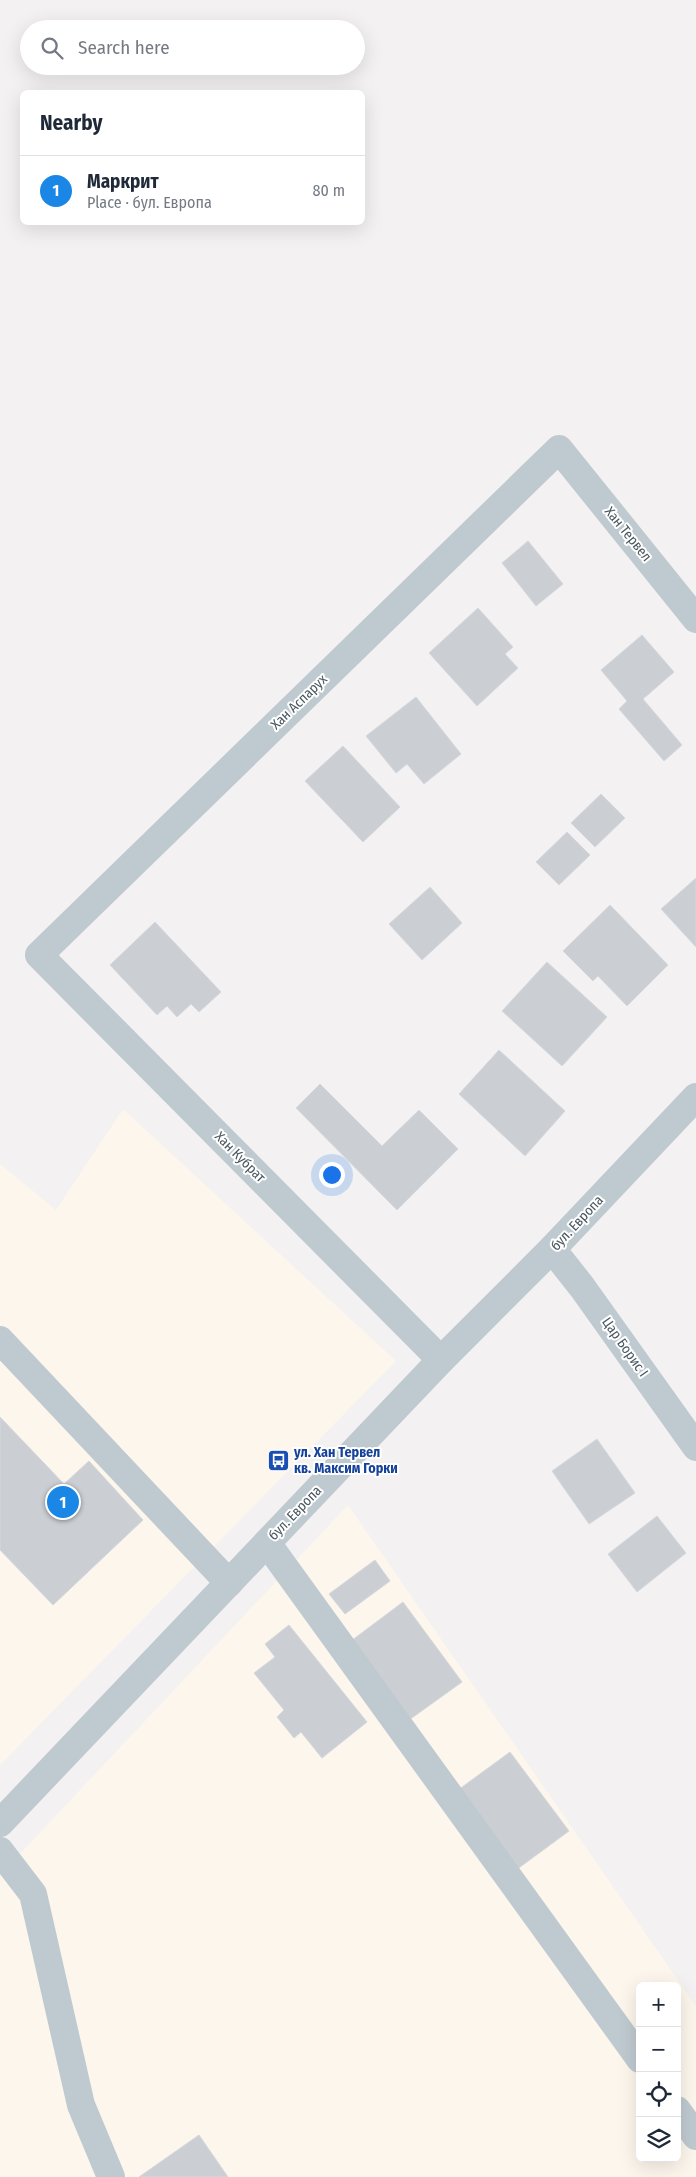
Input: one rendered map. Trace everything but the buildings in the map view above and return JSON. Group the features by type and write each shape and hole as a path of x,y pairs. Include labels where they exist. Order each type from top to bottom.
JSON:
{"street":[{"name":"Хан Тервел","path":"559,449 696,619"},
{"name":"Хан Аспарух","path":"39,955 559,449"},
{"name":"Хан Кубрат","path":"39,955 441,1360"},
{"name":"бул. Европа","path":"0,1823 441,1360 552,1250 696,1097"},
{"name":"Цар Борис I","path":"552,1250 582,1287 696,1446"},
{"path":"0,1340 229,1583"},
{"path":"267,1543 636,2052"},
{"path":"0,1851 32,1894 81,2105 110,2177"},
{"path":"681,2115 696,2136"}],"shaded area":[{"path":"123,1109 396,1361 0,1765 0,1164 56,1210"},
{"path":"348,1505 679,1982 636,1982 636,2162 681,2162 681,1984 696,2006 696,2177 0,2177 0,1875"}],"place":[{"name":"ул. Хан Тервел кв. Максим Горки","path":"278,1460"},
{"name":"Маркрит","path":"63,1502"}]}
